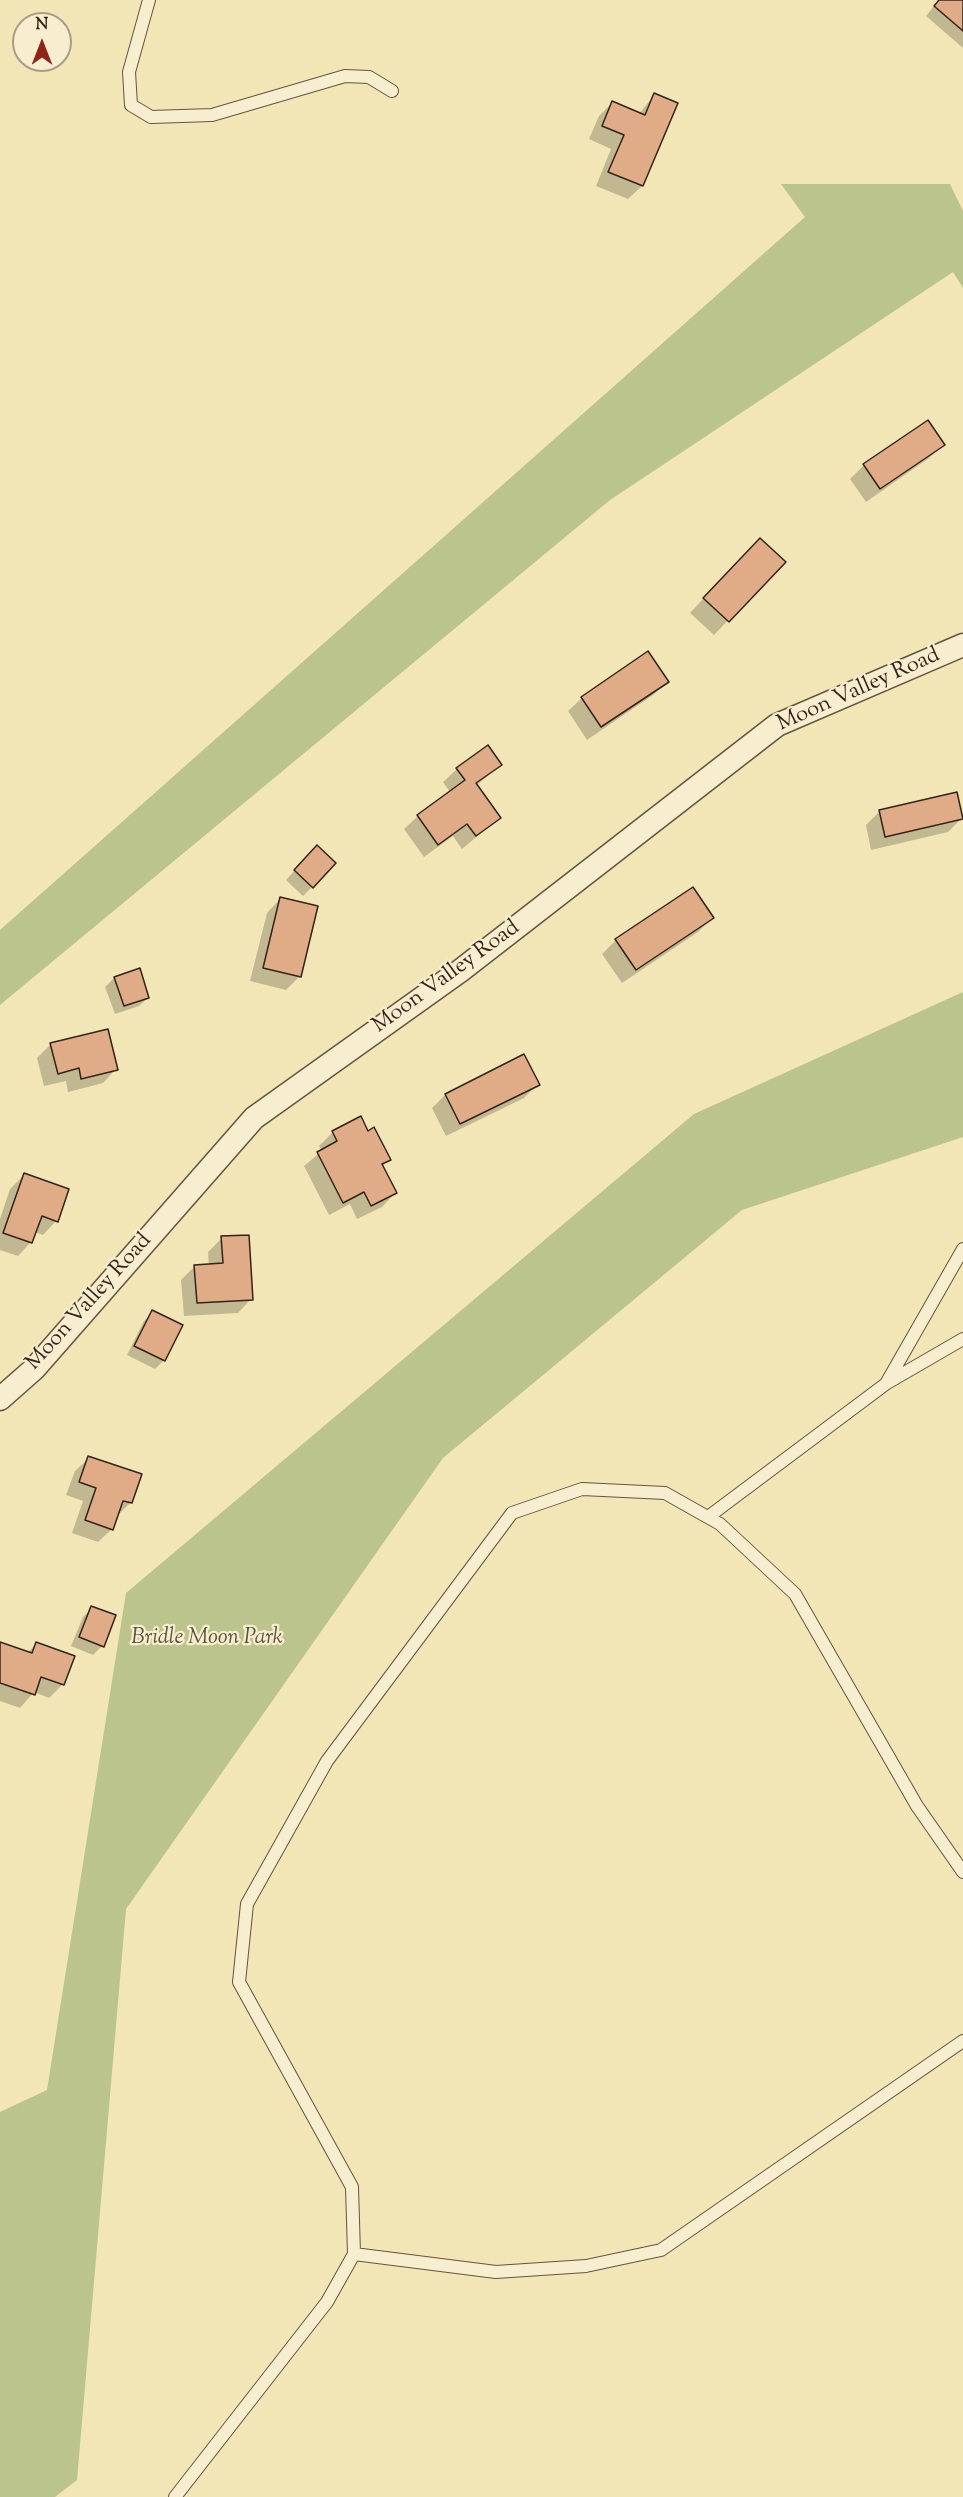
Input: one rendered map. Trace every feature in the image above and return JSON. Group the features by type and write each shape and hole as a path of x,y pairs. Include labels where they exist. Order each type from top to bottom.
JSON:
{"street":[{"name":"Moon Valley Road","path":"0,1399 34,1369 254,1118 460,971 777,725 963,645"}],"lane":[{"path":"149,0 129,72 131,105 152,117 212,115 345,76 369,77 392,91"},
{"path":"886,1383 963,1249"},
{"path":"708,1518 886,1383 963,1339"},
{"path":"175,2497 327,2302 354,2254 352,2187 239,1982 247,1904 327,1761 512,1513 582,1489 665,1493 720,1524 795,1594 918,1806 963,1872"},
{"path":"354,2254 495,2272 586,2266 661,2250 963,2041"}],"green space":[{"path":"781,184 950,184 963,211 963,288 953,272 610,500 0,1005 0,930 805,217"},
{"name":"Bridle Moon Park","path":"963,992 963,1137 742,1210 443,1458 126,1909 77,2480 55,2497 0,2497 0,2112 47,2090 126,1593 694,1114"}],"building":[{"path":"939,0 963,0 963,31 934,6"},
{"path":"654,93 678,103 643,186 608,172 624,135 602,126 612,101 645,115"},
{"path":"928,420 945,445 880,489 863,464"},
{"path":"760,538 786,562 729,622 703,598"},
{"path":"648,651 669,682 601,727 581,697"},
{"path":"488,745 502,765 476,783 501,818 476,836 467,824 438,845 417,815 465,780 456,768"},
{"path":"957,792 963,819 885,837 879,810"},
{"path":"317,845 336,863 313,888 294,870"},
{"path":"693,887 714,918 636,970 615,939"},
{"path":"280,897 318,906 301,977 263,968"},
{"path":"140,968 149,998 124,1006 114,977"},
{"path":"108,1029 118,1070 81,1079 79,1068 58,1074 50,1043"},
{"path":"524,1054 540,1085 460,1124 445,1094"},
{"path":"361,1116 368,1131 374,1127 391,1160 382,1164 397,1193 371,1206 364,1192 343,1203 317,1152 337,1141 332,1131"},
{"path":"24,1173 69,1189 58,1222 42,1216 32,1243 3,1233"},
{"path":"249,1235 253,1300 197,1303 194,1265 223,1263 221,1236"},
{"path":"152,1310 183,1325 165,1361 134,1346"},
{"path":"88,1456 142,1474 132,1503 123,1501 113,1530 85,1520 96,1488 79,1482"},
{"path":"91,1606 116,1615 104,1647 79,1637"},
{"path":"0,1642 32,1653 36,1642 75,1656 64,1685 41,1677 35,1695 0,1683"}]}
